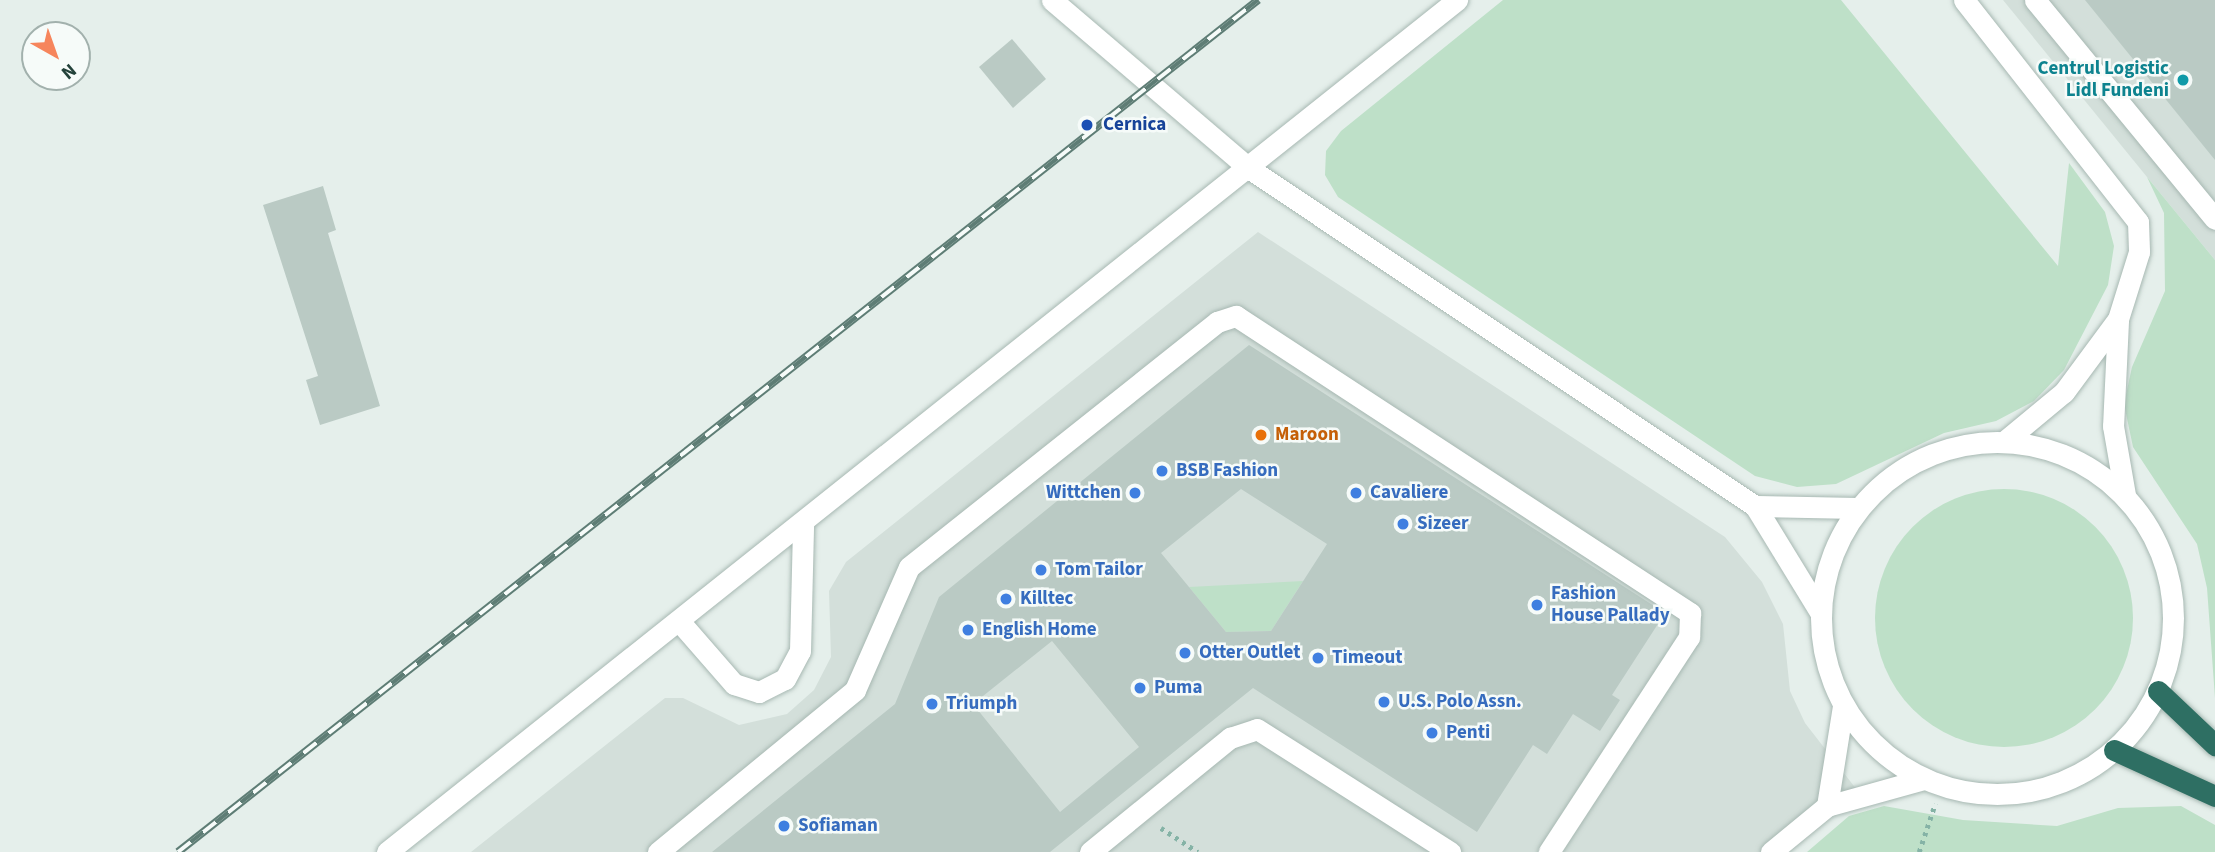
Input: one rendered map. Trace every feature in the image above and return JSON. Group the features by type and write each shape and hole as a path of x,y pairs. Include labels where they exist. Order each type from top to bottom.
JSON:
{"highway":[{"path":"2158,691 2215,745"},
{"path":"2114,750 2215,796"}],"street":[{"path":"1052,0 1250,169 1755,506 1821,612"},
{"path":"387,852 1250,169 1457,0"},
{"path":"1964,0 2137,222 2140,252 2119,319 2113,426 2125,495"},
{"path":"2035,0 2215,219"},
{"path":"658,852 855,690 909,567 1217,322 1236,316 1690,613 1689,637 1549,852"},
{"path":"2006,441 2064,392 2119,319"},
{"path":"2006,441 2049,448 2090,467 2125,495 2156,538 2172,587 2173,640 2158,691 2114,750 2076,776 2033,791 1988,794 1933,783 1865,736 1843,706 1827,666 1821,612 1831,557 1859,508 1924,457 2006,441"},
{"path":"1755,506 1859,508"},
{"path":"679,621 734,684 759,692 785,678 800,651 803,524"},
{"path":"1827,806 1843,706"},
{"path":"1090,852 1230,738 1257,729 1450,852"},
{"path":"1771,852 1827,806 1933,783"}],"path":[{"path":"1919,852 1933,783"}],"shaded area":[{"path":"2003,0 2215,0 2215,260 2147,177"},
{"path":"1258,232 1725,537 1762,582 1783,624 1790,691 1805,723 1857,790 1770,852 471,852 665,698 683,698 739,725 787,714 814,690 831,657 829,591 846,562"}],"green space":[{"path":"1503,0 1841,0 2058,266 2069,163 2105,212 2114,246 2108,285 2064,370 2034,401 1996,421 1944,433 1836,484 1797,487 1755,476 1338,197 1325,175 1326,151 1341,131"},
{"path":"2147,177 2215,260 2215,698 2207,588 2197,544 2133,447 2124,404 2132,367 2165,291 2164,213"},
{"path":"1991,489 2017,489 2054,498 2076,510 2096,526 2112,546 2124,568 2131,593 2131,643 2124,668 2112,690 2096,710 2076,726 2054,738 2017,747 1991,747 1954,738 1932,726 1912,710 1896,690 1884,668 1875,631 1875,605 1884,568 1896,546 1912,526 1932,510 1954,498"},
{"path":"1303,581 1271,631 1226,632 1189,587"},
{"path":"1884,806 1963,820 2057,826 2118,808 2181,806 2215,825 2215,852 1807,852 1849,816"}],"building":[{"name":"Centrul Logistic Lidl Fundeni","path":"2085,0 2215,0 2215,160"},
{"path":"1012,39 1046,79 1013,108 979,67"},
{"path":"323,186 336,230 328,233 380,406 320,425 306,380 318,376 263,205"},
{"path":"1249,345 1665,613 1612,695 1620,700 1600,731 1573,714 1547,754 1533,745 1477,832 1253,688 1050,852 712,852 895,704 939,597","holes":["1241,489 1327,544 1271,631 1226,632 1161,553","1052,641 1139,747 1060,812 973,704"]}],"railway":[{"path":"178,852 1258,0"}],"place":[{"name":"Centrul Logistic Lidl Fundeni","path":"2183,80"},
{"name":"Cernica","path":"1087,125"},
{"name":"Maroon","path":"1261,435"},
{"name":"BSB Fashion","path":"1162,471"},
{"name":"Wittchen","path":"1135,493"},
{"name":"Cavaliere","path":"1356,493"},
{"name":"Sizeer","path":"1403,524"},
{"name":"Tom Tailor","path":"1041,570"},
{"name":"Killtec","path":"1006,599"},
{"name":"Fashion House Pallady","path":"1537,605"},
{"name":"English Home","path":"968,630"},
{"name":"Otter Outlet","path":"1185,653"},
{"name":"Timeout","path":"1318,658"},
{"name":"Puma","path":"1140,688"},
{"name":"U.S. Polo Assn.","path":"1384,702"},
{"name":"Triumph","path":"932,704"},
{"name":"Penti","path":"1432,733"},
{"name":"Sofiaman","path":"784,826"}]}
